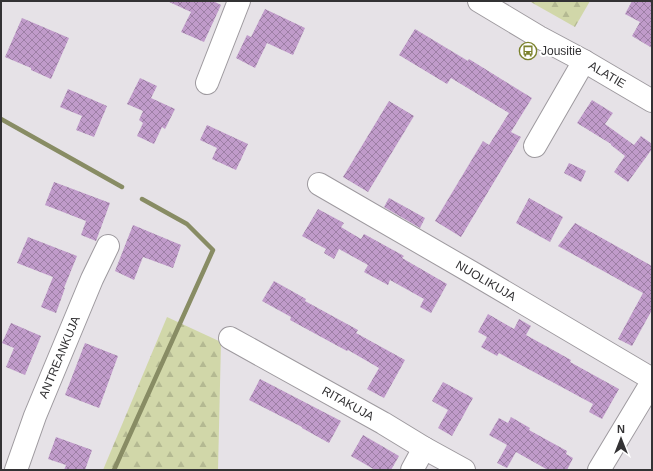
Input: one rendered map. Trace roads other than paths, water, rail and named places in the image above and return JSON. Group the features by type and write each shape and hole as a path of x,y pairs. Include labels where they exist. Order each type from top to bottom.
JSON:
{"street":[{"path":"207,83 239,1"},
{"name":"ALATIE","path":"479,1 652,101"},
{"path":"535,146 584,61"},
{"name":"NUOLIKUJA","path":"319,184 471,272 652,381"},
{"name":"ANTREANKUJA","path":"16,470 35,416 92,279 108,246"},
{"name":"RITAKUJA","path":"230,338 464,470"},
{"path":"599,470 652,381"},
{"path":"412,470 424,448"}],"waterway":[{"path":"1,119 122,187"},
{"path":"114,470 213,250 187,224 142,199"}],"place":[{"name":"Jousitie","path":"528,51"}]}
